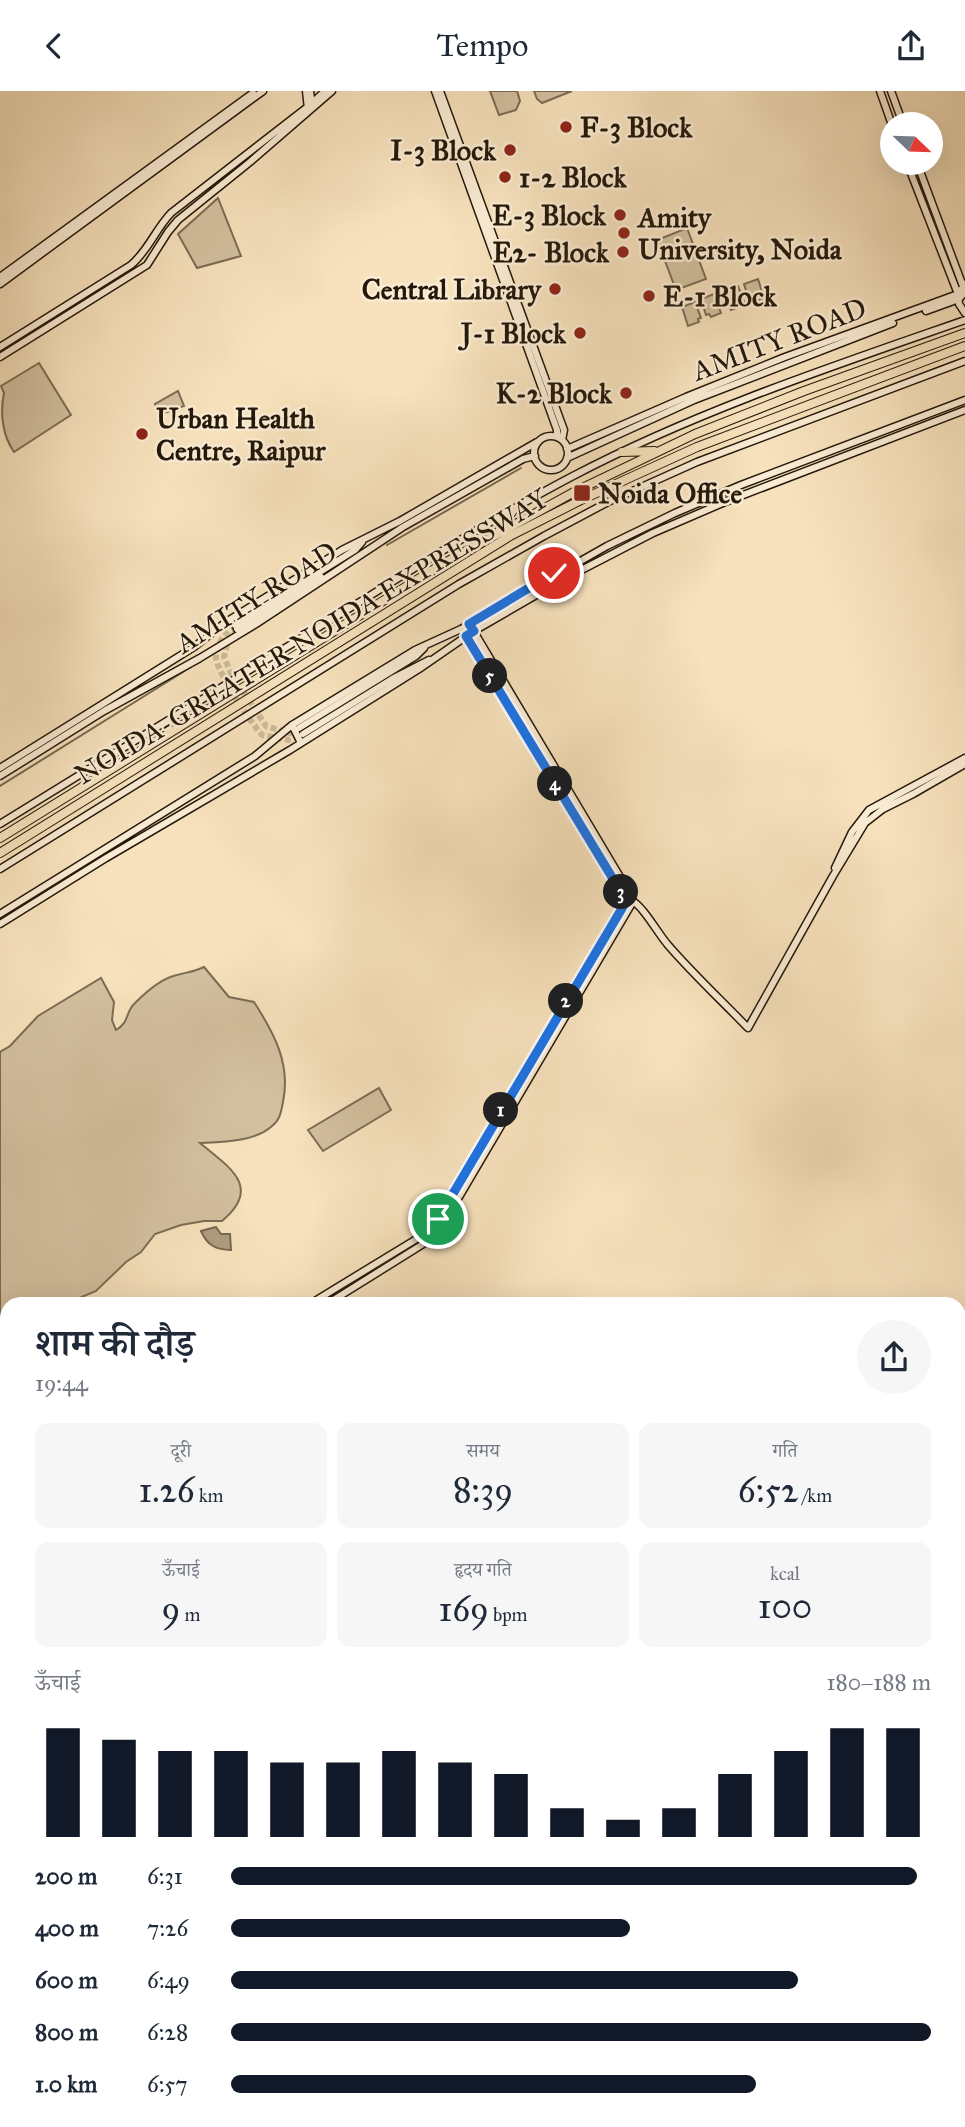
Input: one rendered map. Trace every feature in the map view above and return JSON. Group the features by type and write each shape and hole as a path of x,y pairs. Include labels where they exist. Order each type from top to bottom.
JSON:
{"highway":[{"name":"NOIDA-GREATER NOIDA EXPRESSWAY","path":"0,838 441,565 576,491 657,451 804,391 965,333"},
{"name":"NOIDA-GREATER NOIDA EXPRESSWAY","path":"0,853 510,536 592,494 697,447 965,346"},
{"path":"622,452 657,451"},
{"path":"497,534 514,509"}],"street":[{"path":"0,277 256,91"},
{"path":"0,284 263,91"},
{"path":"308,91 310,108"},
{"path":"0,357 147,265 167,232 178,220 310,108 325,91"},
{"path":"0,347 131,265 141,257 158,226 170,213 332,91"},
{"path":"437,91 559,438 567,449 567,458 560,467 549,469 540,466 535,456 537,442 544,437 559,438"},
{"path":"880,91 887,112"},
{"path":"891,91 899,112"},
{"path":"912,175 962,292"},
{"path":"922,175 962,292 964,308"},
{"name":"AMITY ROAD","path":"567,449 773,362 962,292"},
{"name":"AMITY ROAD","path":"567,458 694,400 962,292"},
{"path":"0,824 403,573 565,480 622,452 789,383 965,320"},
{"path":"0,869 453,587 608,502 697,462 965,361"},
{"path":"0,913 255,756 427,645 461,629 554,573 675,513 964,402"},
{"path":"0,924 301,743 474,631 564,579 725,502 965,410"},
{"name":"AMITY ROAD","path":"0,768 194,647 226,622 273,592 537,442"},
{"name":"AMITY ROAD","path":"0,776 104,711 256,624 461,493 523,459 535,456"},
{"path":"560,467 561,477 565,480"},
{"path":"549,469 555,486"},
{"path":"366,538 355,550 265,603 236,627 356,555 369,551"},
{"path":"469,624 627,903"},
{"path":"461,629 627,903 748,1027 832,876 866,823 873,815 965,764"},
{"path":"298,729 434,658"},
{"path":"298,729 301,743"},
{"path":"832,876 852,832 869,810 965,758"},
{"path":"321,1297 428,1232 627,903"},
{"path":"338,1297 436,1236 627,903"}],"shaded area":[{"path":"490,91 517,91 520,101 516,110 499,115"},
{"path":"534,91 572,91 542,103"},
{"path":"218,198 241,256 197,268 178,234"},
{"path":"687,228 706,279 676,290 657,240"},
{"path":"758,279 764,298 753,302 752,299 749,300 744,284"},
{"path":"738,286 744,302 741,303 742,306 731,310 724,291"},
{"path":"714,294 721,313 711,317 706,315 701,299"},
{"path":"695,302 701,318 698,319 699,322 688,326 682,307"},
{"path":"39,363 71,415 14,452 3,423 4,393 1,386"},
{"path":"178,391 184,406 159,415 155,404"},
{"path":"204,967 229,997 254,1002 274,1037 283,1062 285,1088 282,1109 275,1124 247,1138 200,1143 231,1169 237,1178 241,1188 240,1198 234,1209 222,1221 181,1225 155,1234 141,1252 126,1262 96,1291 82,1297 0,1297 0,1052 10,1046 38,1016 101,978 114,1002 112,1020 116,1030 123,1024 132,1006 154,986 165,979"},
{"path":"379,1088 391,1110 323,1151 308,1130"},
{"path":"216,1227 221,1234 230,1234 231,1250 213,1246 201,1231"}],"waterway":[{"path":"387,545 521,468"},
{"path":"0,786 191,667"}],"tunnel":[{"path":"235,625 222,639 216,653 218,665 228,685 262,735 288,740 301,735"},
{"path":"237,629 227,645 224,657 231,673 266,726 290,733 297,730"}],"place":[{"name":"F-3 Block","path":"566,127"},
{"name":"I-3 Block","path":"510,150"},
{"name":"1-2 Block","path":"505,177"},
{"name":"E-3 Block","path":"620,215"},
{"name":"Amity University, Noida","path":"624,233"},
{"name":"E2- Block","path":"623,252"},
{"name":"Central Library","path":"555,289"},
{"name":"E-1 Block","path":"649,296"},
{"name":"J-1 Block","path":"580,333"},
{"name":"K-2 Block","path":"626,393"},
{"name":"Urban Health Centre, Raipur","path":"142,434"},
{"name":"Noida Office","path":"582,493"}],"route":[{"path":"438,1219 624,905 624,897 466,636 474,631 469,624 554,573"}]}
